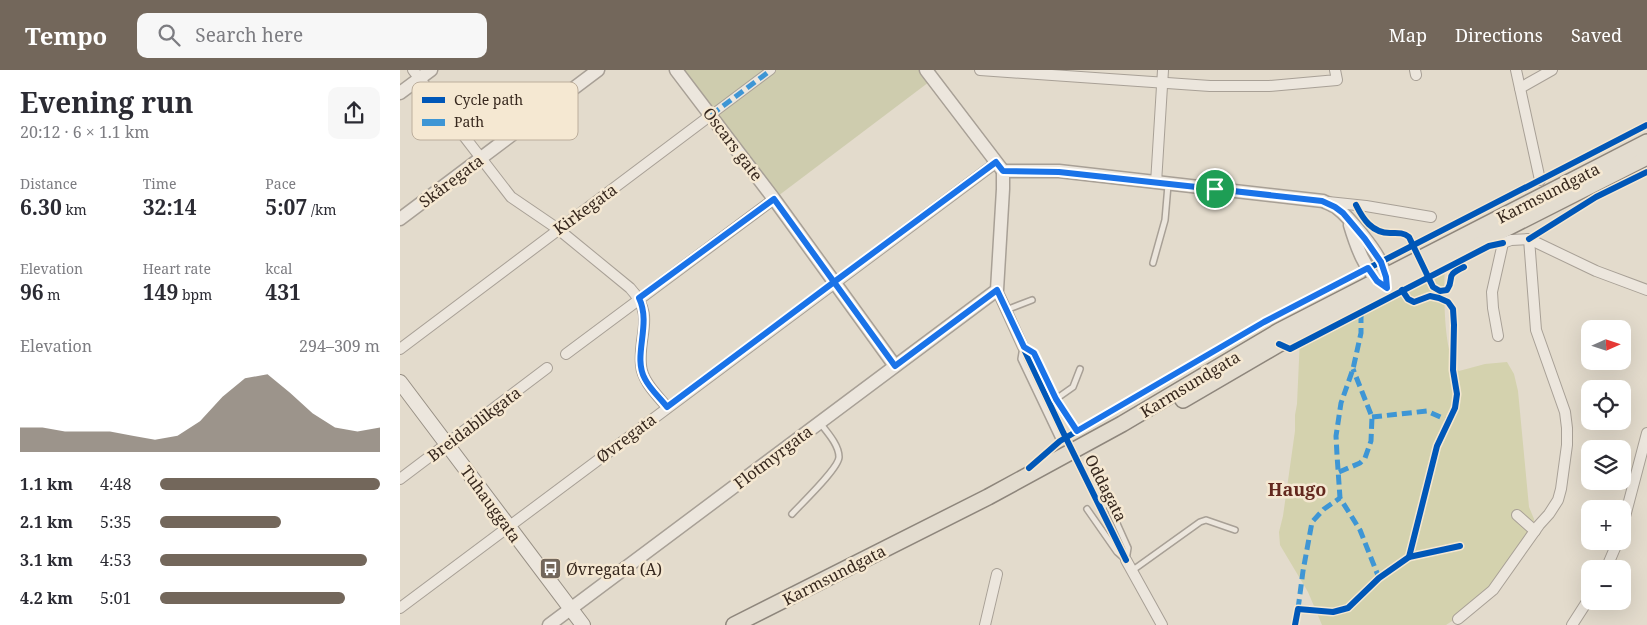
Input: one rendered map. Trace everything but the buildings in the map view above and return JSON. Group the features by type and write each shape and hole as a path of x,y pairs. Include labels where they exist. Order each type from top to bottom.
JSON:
{"main road":[{"name":"Karmsundgata","path":"757,625 1021,490 1136,427 1383,282 1647,142"},
{"name":"Karmsundgata","path":"734,625 988,497 1122,424 1279,331 1647,158"},
{"name":"Tuhauggata","path":"400,382 583,625"}],"street":[{"path":"400,93 416,75 431,70"},
{"name":"Skåregata","path":"578,85 598,70"},
{"name":"Oscars gate","path":"676,70 774,199 895,366"},
{"name":"Kirkegata","path":"400,349 771,70"},
{"path":"926,70 1000,166 1004,189 997,290 1024,347"},
{"path":"980,70 1049,72 1210,86 1269,86 1336,75"},
{"path":"1162,184 1163,70"},
{"path":"1516,70 1540,180"},
{"path":"1520,88 1552,70"},
{"path":"466,140 511,197 558,229 630,288 639,298 645,316 640,365 644,379 667,407"},
{"name":"Skåregata","path":"400,219 506,140"},
{"path":"1000,166 1366,206 1431,217"},
{"name":"Øvregata","path":"400,608 834,282 1000,166"},
{"path":"566,354 774,199"},
{"path":"1322,201 1335,207 1365,239 1381,262 1383,282"},
{"path":"1458,619 1493,590 1558,500 1567,445 1567,428 1562,403 1536,330 1529,239 1596,271 1647,290"},
{"name":"Karmsundgata","path":"1498,336 1492,292 1503,243 1511,240 1529,239"},
{"name":"Flotmyrgata","path":"549,625 997,290"},
{"name":"Breidablikgata","path":"400,479 547,368"},
{"path":"1629,500 1647,433"},
{"path":"1517,515 1535,531"},
{"path":"1126,560 1162,625"},
{"path":"986,625 997,574"},
{"path":"1572,625 1581,610"}],"lane":[{"path":"1153,263 1164,220 1162,184"},
{"path":"1006,310 1032,300"},
{"path":"1060,441 1021,359 1024,347 1034,353 1056,399 1077,431"},
{"path":"1056,399 1073,388 1080,369"},
{"path":"792,514 834,469 839,459 838,451 819,423"},
{"path":"1110,508 1128,548 1126,560"},
{"path":"1087,509 1117,552 1126,560"},
{"path":"1133,570 1200,522 1206,520 1235,530"}],"shaded area":[{"path":"676,70 926,70 933,79 774,199"},
{"path":"1445,263 1445,320 1453,363 1459,371 1485,364 1507,362 1514,374 1518,391 1529,507 1534,519 1533,531 1515,569 1496,592 1446,625 1322,625 1308,592 1280,545 1279,532 1295,431 1300,338"}],"marked path":[{"path":"711,115 771,70"},
{"path":"1361,313 1361,333 1353,369 1341,403 1336,436 1337,455 1340,498 1360,530 1379,578"},
{"path":"1339,472 1360,463 1365,458 1371,441 1372,417 1353,369"},
{"path":"1372,417 1427,411 1449,421"},
{"path":"1298,609 1312,522 1324,509 1340,498"}],"cycle path":[{"path":"1029,468 1060,441 1264,322 1647,125"},
{"path":"1529,239 1596,197 1647,172"},
{"path":"1356,205 1365,220 1373,228 1378,231 1402,234 1409,237 1433,287 1440,291 1447,290 1452,275 1464,267"},
{"path":"1279,344 1290,349 1489,246 1503,243"},
{"path":"1402,290 1408,299 1414,302 1430,296 1448,302 1453,309 1453,370 1457,394 1455,408 1437,446 1409,557"},
{"name":"Oddagata","path":"1023,347 1126,560"},
{"path":"1295,625 1298,609 1333,612 1348,608 1379,578 1409,557 1460,546"}],"place":[{"name":"Øvregata (A)","path":"550,569"}],"district":[{"name":"Haugo","path":"1297,490"}],"route":[{"path":"1215,189 1059,172 1003,171 996,162 834,282 774,199 639,298 645,316 640,365 644,379 667,407 834,282 895,366 997,290 1024,347 1034,353 1056,399 1077,431 1264,322 1368,268 1377,281 1387,288 1381,262 1365,239 1343,213 1335,207 1322,201 1215,189"}]}
